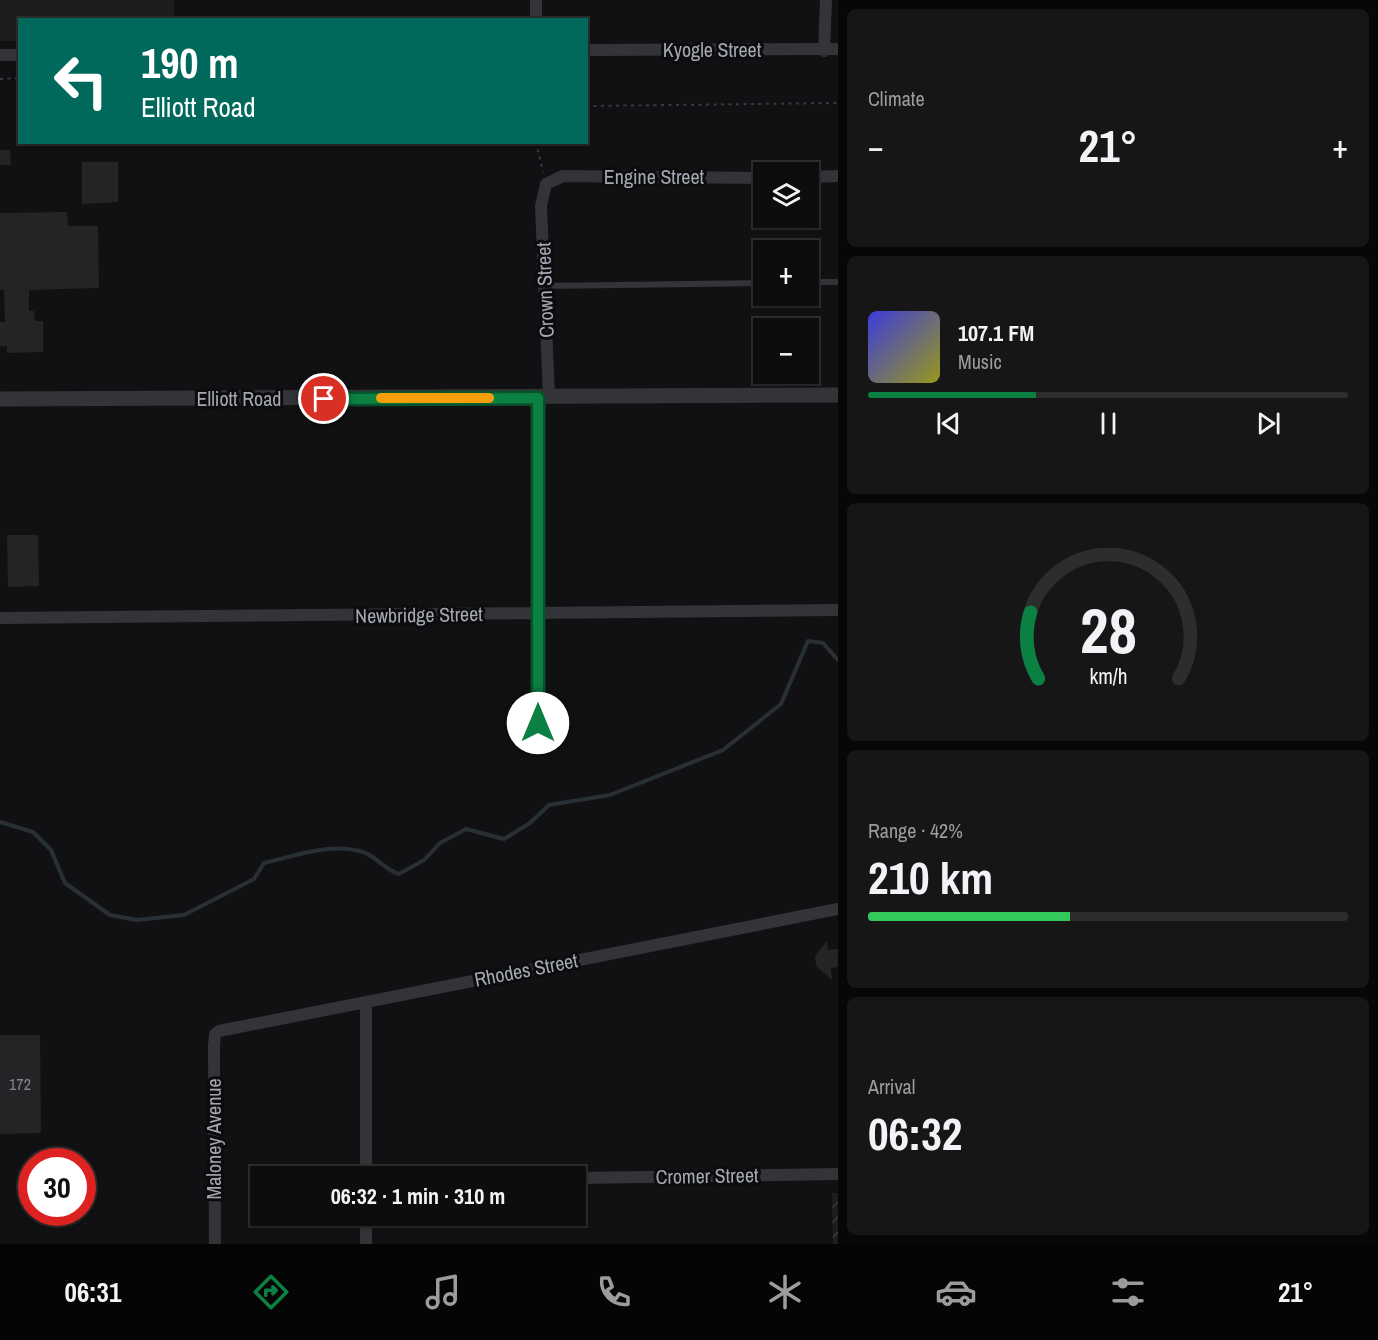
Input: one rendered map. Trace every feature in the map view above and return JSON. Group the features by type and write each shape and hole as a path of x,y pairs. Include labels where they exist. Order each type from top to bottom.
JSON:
{"street":[{"path":"536,0 536,18"},
{"path":"824,51 826,0"},
{"name":"Kyogle Street","path":"588,50 824,51 838,49"},
{"path":"0,56 18,55"},
{"path":"819,177 838,176"},
{"name":"Engine Street","path":"546,184 563,177 753,178"},
{"name":"Crown Street","path":"538,723 544,286 541,206 546,184"},
{"name":"Elliott Road","path":"0,399 838,395"},
{"name":"Newbridge Street","path":"0,618 838,610"},
{"name":"Rhodes Street","path":"215,1034 838,909"},
{"path":"366,1002 366,1166"},
{"name":"Maloney Avenue","path":"215,1034 215,1244"},
{"name":"Cromer Street","path":"586,1178 838,1174"},
{"path":"366,1226 366,1244"}],"lane":[{"path":"819,282 838,282"},
{"path":"544,286 753,283"}],"path":[{"path":"0,79 18,78"},
{"path":"588,105 838,103"},
{"path":"536,144 546,184"}],"shaded area":[{"path":"0,0 174,0 174,18 18,18 18,41 0,41"},
{"path":"832,1193 838,1193 838,1244 833,1244"}],"building":[{"path":"0,150 10,150 11,165 0,165"},
{"path":"82,162 118,162 118,202 82,204"},
{"path":"67,212 68,226 98,226 99,288 29,290 29,311 34,311 35,321 43,321 43,352 7,353 7,346 0,346 0,322 5,322 4,290 0,290 0,213"},
{"path":"7,535 38,535 39,586 8,587"},
{"path":"827,941 828,950 838,949 838,967 831,968 832,980 816,966 815,956"},
{"path":"0,1035 40,1035 41,1133 0,1134"}],"waterway":[{"path":"0,822 33,832 51,850 65,883 110,915 137,920 184,915 254,879 264,863 314,851 351,849 363,852 399,874 424,860 440,843 466,829 504,839 530,823 549,805 610,795 723,750 781,704 808,641 823,643 838,660"}],"slow traffic":[{"path":"381,398 489,398"}],"route":[{"path":"324,399 538,398 538,723"}]}
